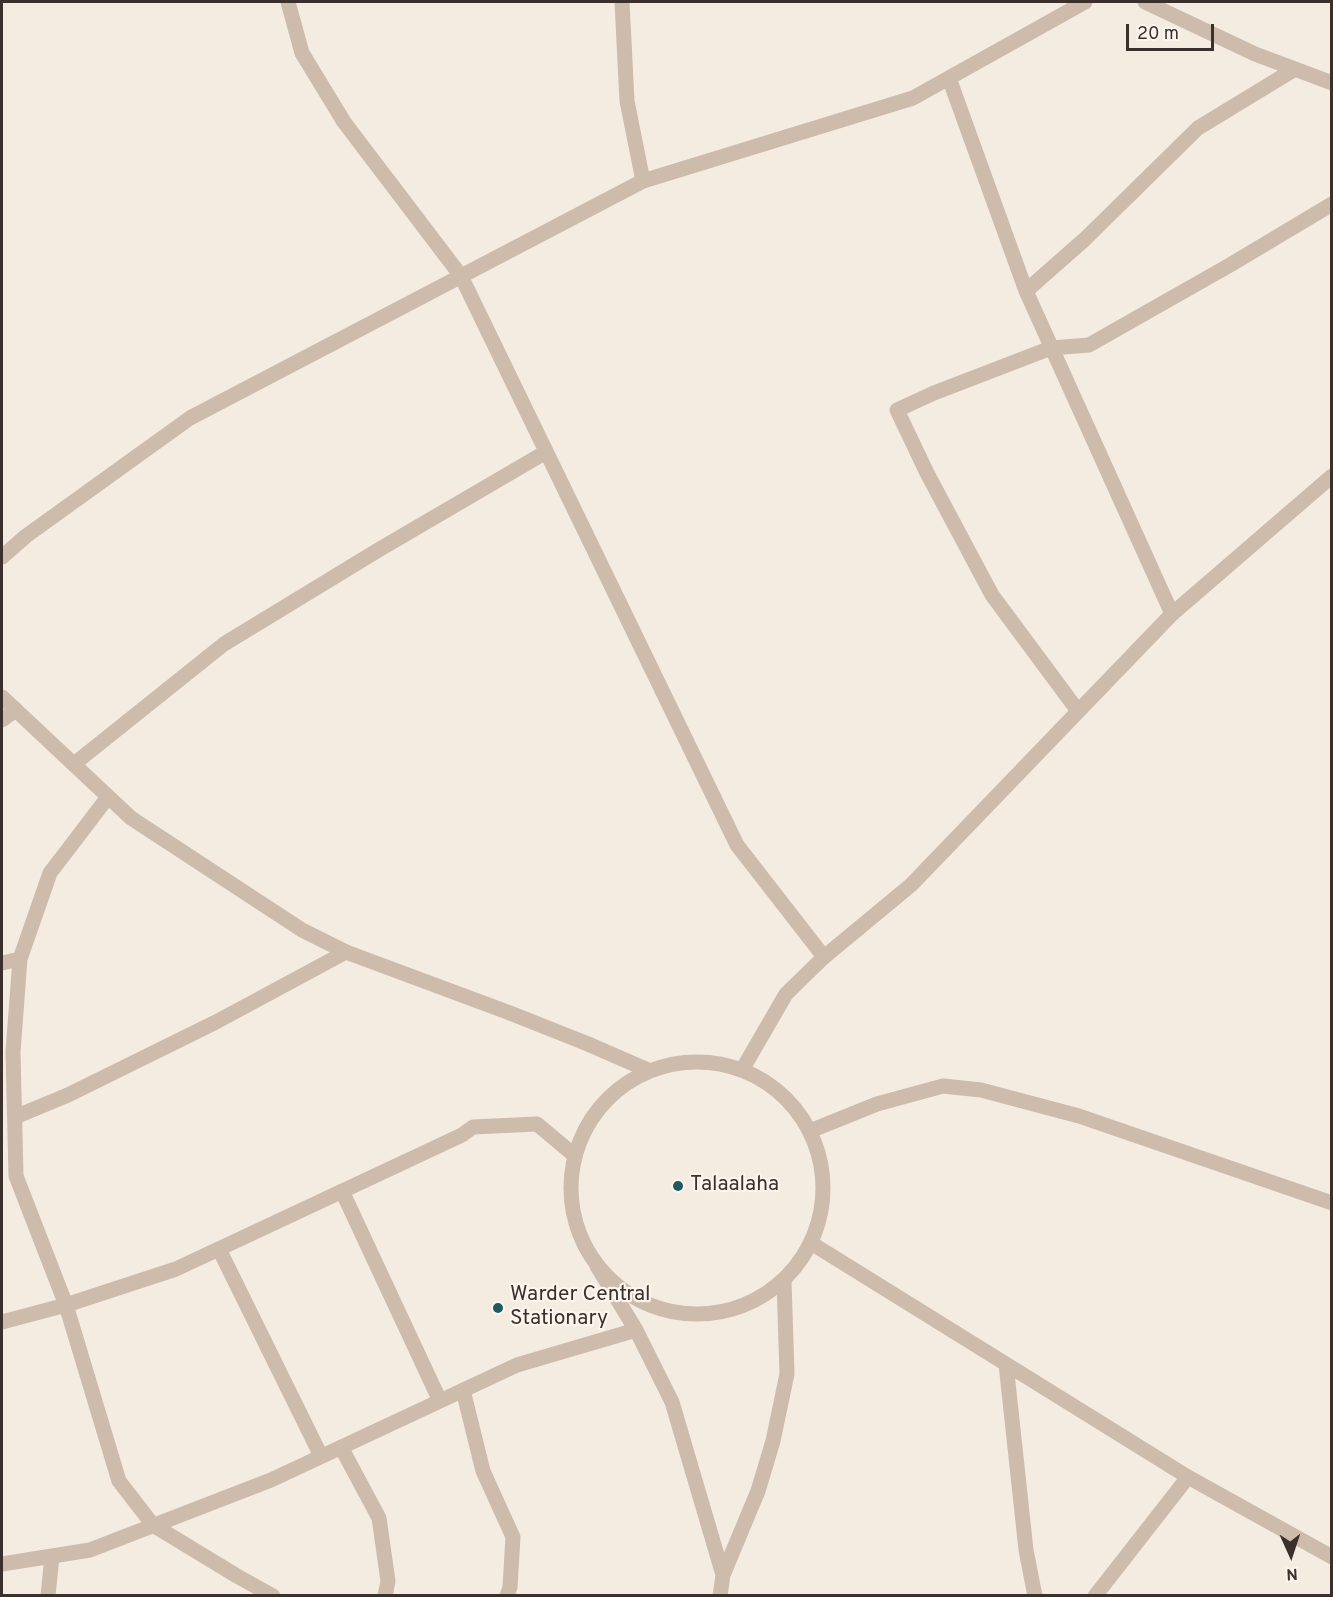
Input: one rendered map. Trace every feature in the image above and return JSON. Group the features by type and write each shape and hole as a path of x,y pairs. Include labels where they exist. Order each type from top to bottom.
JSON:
{"street":[{"path":"288,2 302,53 344,122 461,276 737,845 824,957"},
{"path":"622,2 627,101 643,181"},
{"path":"2,557 26,536 190,418 643,181 913,98 1085,2"},
{"path":"1145,2 1255,54 1332,83"},
{"path":"1026,291 1085,239 1198,128 1295,69"},
{"path":"949,78 1026,291 1172,614"},
{"path":"1078,711 992,595 927,473 897,410 934,393 1051,348 1089,345 1332,204"},
{"path":"74,764 224,644 546,452"},
{"path":"742,1070 786,994 824,957 911,885 1172,614 1332,476"},
{"path":"2,697 131,818 302,930 346,952 549,1028 650,1071"},
{"path":"2,720 16,710"},
{"path":"108,797 50,873 20,960 13,1052 16,1176 66,1305 119,1481 153,1525 273,1596"},
{"path":"15,1117 68,1095 216,1022 346,952"},
{"path":"2,963 20,960"},
{"path":"597,1266 631,1297 652,1307 675,1313 698,1315 722,1312 744,1306 766,1295 784,1281 799,1263 812,1243 820,1221 824,1187 819,1152 798,1111 782,1094 763,1080 742,1070 719,1064 696,1062 672,1064 650,1071 629,1082 595,1113 574,1155 570,1178 570,1201 575,1224 584,1246 636,1330 672,1402 723,1575"},
{"path":"810,1131 877,1104 943,1086 981,1090 1079,1116 1332,1203"},
{"path":"2,1322 66,1305 176,1269 462,1136 473,1127 537,1124 574,1155"},
{"path":"342,1191 440,1401"},
{"path":"812,1243 1188,1477 1332,1557"},
{"path":"219,1249 321,1456"},
{"path":"720,1596 723,1575 758,1491 773,1441 787,1374 784,1281"},
{"path":"2,1564 90,1550 271,1480 517,1365 636,1330"},
{"path":"1006,1364 1026,1550 1035,1596"},
{"path":"464,1390 483,1471 513,1538 510,1587 507,1596"},
{"path":"341,1447 379,1518 388,1581 385,1596"},
{"path":"1095,1596 1188,1477"},
{"path":"48,1596 52,1556"}],"place":[{"name":"Talaalaha","path":"678,1186"},
{"name":"Warder Central Stationary","path":"498,1308"}]}
